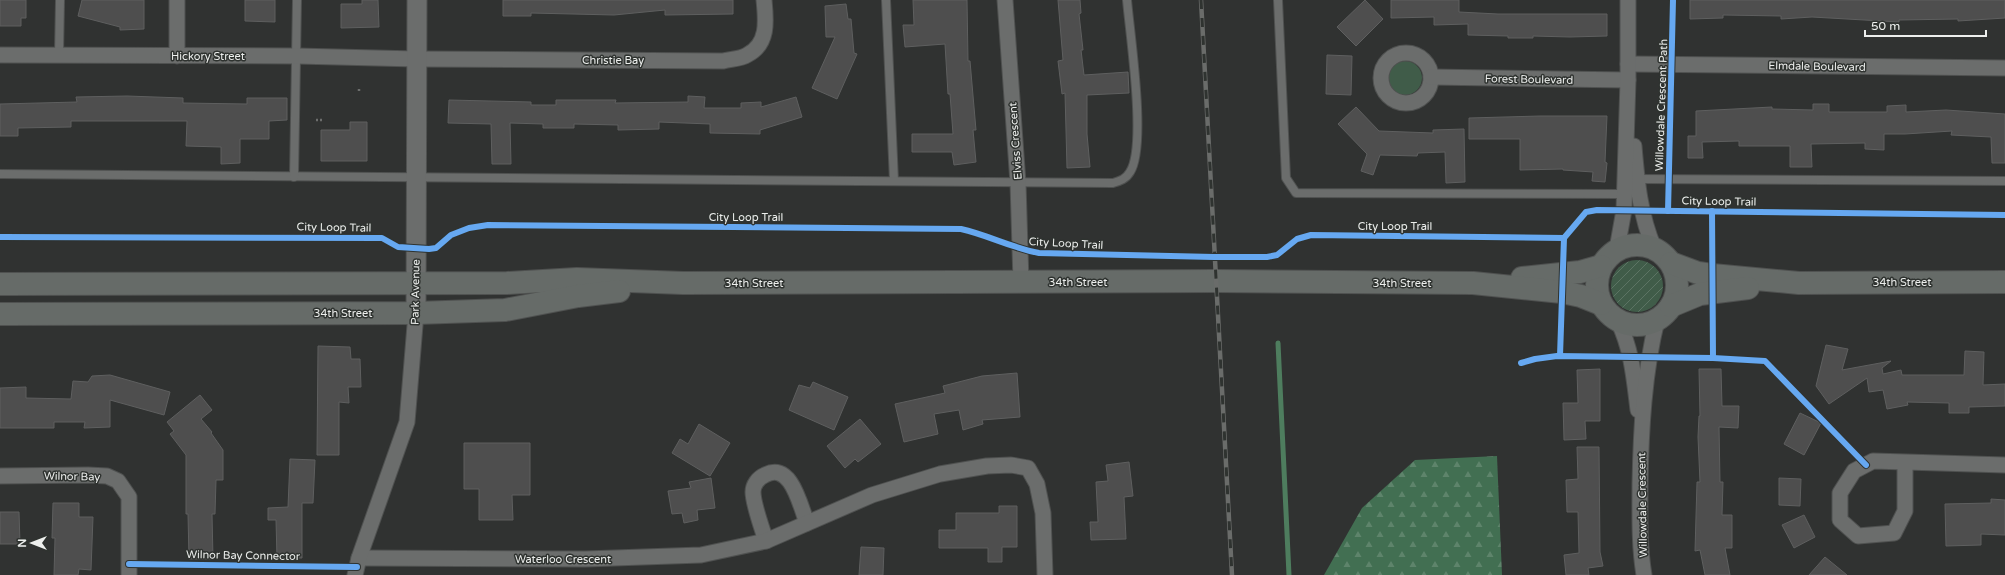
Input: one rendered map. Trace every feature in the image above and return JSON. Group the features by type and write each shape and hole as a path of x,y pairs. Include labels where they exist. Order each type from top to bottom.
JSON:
{"main road":[{"path":"1629,245 1642,245 1654,248 1663,254 1671,263 1677,284 1676,295 1664,313 1644,325 1631,325 1618,321 1608,314 1601,304 1597,292 1597,279 1601,266 1608,256 1617,249 1629,245"},
{"name":"34th Street","path":"1671,263 1698,273 1799,283 2005,282"},
{"name":"34th Street","path":"1473,283 1563,274 1601,266"},
{"name":"34th Street","path":"0,284 507,283 577,279 683,283 1473,283 1562,292 1581,296 1601,304"},
{"name":"34th Street","path":"0,314 416,313 505,310 578,296 683,283"},
{"name":"34th Street","path":"1664,313 1693,297 1712,292 1799,283"}],"street":[{"path":"177,0 177,56"},
{"name":"Park Avenue","path":"355,575 359,558 407,422 416,313 417,0"},
{"name":"Christie Bay","path":"416,59 723,61 747,56 760,45 766,27 764,0"},
{"name":"Elviss Crescent","path":"1005,0 1018,183 1021,282"},
{"path":"1617,249 1622,230 1624,194 1628,85 1628,0"},
{"name":"Hickory Street","path":"0,55 297,56 416,59"},
{"name":"Elmdale Boulevard","path":"1628,64 2005,68"},
{"name":"Forest Boulevard","path":"1431,77 1628,85"},
{"path":"1628,85 1641,210 1645,227 1654,248"},
{"name":"Willowdale Crescent","path":"1644,575 1641,556 1640,529 1641,435 1649,358 1664,313"},
{"name":"Willowdale Crescent","path":"1618,321 1627,340 1631,357 1641,435"},
{"path":"1905,463 1906,511 1894,533 1858,536 1840,520 1840,493 1854,471 1874,461 2005,466"},
{"name":"Waterloo Crescent","path":"359,558 653,558 701,555 766,541 872,495 940,474 987,466 1011,465 1028,468 1038,484 1043,513 1045,575"},
{"path":"766,541 753,492 757,480 765,475 777,471 784,474 793,487 807,523"},
{"name":"Wilnor Bay","path":"0,476 88,475 107,476 118,481 129,497 129,575"}],"lane":[{"path":"59,56 60,0"},
{"path":"294,177 297,0"},
{"path":"886,0 894,181"},
{"path":"0,174 1113,183 1124,180 1131,171 1136,157 1138,133 1127,0"},
{"path":"1278,0 1286,178 1296,193 1624,194"},
{"path":"1637,179 2005,181"}],"path":[{"path":"316,120 322,120"}],"green space":[{"path":"1405,61 1417,66 1422,78 1417,90 1405,95 1393,90 1388,78 1393,66"},
{"path":"1632,260 1642,260 1656,267 1663,281 1663,291 1656,305 1642,312 1632,312 1622,308 1615,301 1611,291 1611,281 1615,271 1622,264"},
{"path":"1497,456 1502,575 1324,575 1362,508 1415,460"}],"building":[{"path":"0,0 26,0 26,18 21,18 21,26 0,26"},
{"path":"82,0 144,0 144,29 120,30 120,27 78,16"},
{"path":"245,0 275,0 275,22 245,21"},
{"path":"362,0 378,0 379,27 341,28 341,4 362,4"},
{"path":"503,0 733,0 733,14 665,15 665,10 614,15 531,13 531,16 503,16"},
{"path":"913,0 967,0 968,61 970,61 976,130 973,130 976,162 954,165 952,152 912,152 912,134 953,134 950,94 948,94 945,44 905,47 903,25 914,25"},
{"path":"1058,0 1080,0 1081,13 1079,14 1084,75 1128,72 1129,93 1087,95 1087,134 1090,167 1067,168 1065,93 1062,94 1058,61 1063,60"},
{"path":"1365,0 1383,19 1356,46 1337,27"},
{"path":"1391,0 1459,0 1459,12 1498,14 1607,14 1607,36 1533,36 1533,38 1508,38 1508,36 1468,35 1468,24 1434,25 1434,17 1391,18"},
{"path":"1690,0 2005,0 2005,18 1958,21 1958,19 1899,20 1899,22 1812,17 1781,19 1781,16 1723,15 1723,18 1690,19"},
{"path":"846,4 848,19 851,19 854,53 857,54 837,99 812,88 835,37 826,37 825,6"},
{"path":"1327,55 1352,56 1351,95 1326,94"},
{"path":"127,96 183,98 183,103 247,104 247,98 287,98 287,120 269,121 269,139 240,139 240,163 221,164 221,147 186,146 187,121 71,121 71,127 18,128 18,136 0,136 0,104 77,102 76,97"},
{"path":"688,96 705,97 704,108 741,108 741,103 761,102 761,107 796,97 802,117 760,130 760,134 710,133 710,124 659,122 659,129 618,130 618,125 574,124 574,128 543,128 543,124 510,123 511,164 492,164 491,124 448,123 449,100 531,102 531,105 556,105 556,100 616,100 615,103 688,102"},
{"path":"1813,104 1829,104 1829,112 1887,112 1887,106 1906,105 1906,112 1946,110 2005,114 2005,163 1992,163 1991,137 1951,135 1952,131 1884,134 1884,150 1865,149 1865,143 1811,144 1812,167 1790,167 1790,146 1739,146 1739,141 1702,142 1703,158 1688,158 1688,136 1696,136 1696,111 1772,107 1772,109 1813,110"},
{"path":"1356,107 1379,131 1433,133 1433,130 1464,129 1465,182 1446,183 1445,152 1418,153 1417,156 1380,155 1373,175 1361,171 1367,154 1338,124"},
{"path":"1607,116 1605,162 1607,163 1605,182 1592,181 1593,172 1563,169 1520,170 1520,139 1469,139 1469,118"},
{"path":"350,122 367,122 367,161 321,161 321,130 350,130"},
{"path":"1826,345 1848,349 1842,370 1891,361 1882,368 1883,374 1901,370 1902,375 1964,375 1965,351 1984,352 1983,385 2005,384 2005,406 1969,407 1969,413 1949,413 1949,403 1907,402 1908,405 1887,409 1883,390 1869,392 1867,378 1829,404 1816,386"},
{"path":"318,346 350,347 351,359 360,359 361,387 348,387 349,403 339,402 339,455 317,455"},
{"path":"1600,369 1600,421 1585,421 1586,439 1564,440 1563,403 1578,403 1577,370"},
{"path":"1699,369 1721,369 1722,406 1739,406 1738,428 1719,427 1720,482 1723,482 1722,515 1732,515 1732,548 1725,548 1730,575 1705,575 1700,550 1695,551 1697,482 1700,482 1698,437 1700,416"},
{"path":"1017,373 1020,417 982,420 983,424 963,430 959,410 934,414 938,434 904,442 895,404 945,393 943,386 982,376"},
{"path":"110,375 170,392 164,415 110,400 110,427 84,428 85,422 54,422 54,428 0,428 0,388 26,387 26,398 71,399 73,381 88,382 92,376"},
{"path":"813,382 848,397 834,430 789,410 799,385 810,388"},
{"path":"200,395 212,410 201,419 212,432 211,433 223,450 223,480 216,480 215,514 212,514 213,559 189,559 188,514 186,514 186,455 170,434 174,431 167,422"},
{"path":"1800,413 1821,423 1804,455 1784,444"},
{"path":"860,419 881,444 858,462 855,459 845,468 827,446"},
{"path":"699,424 730,443 710,476 672,453 680,439 688,444"},
{"path":"464,443 530,443 530,495 512,495 513,520 479,520 479,489 464,489"},
{"path":"1577,447 1599,447 1600,552 1603,566 1588,568 1589,575 1566,575 1564,555 1579,553 1578,512 1567,512 1566,480 1578,479"},
{"path":"290,459 315,460 313,503 302,503 302,558 277,558 276,520 268,520 268,508 288,507"},
{"path":"1129,462 1133,496 1124,497 1126,539 1091,540 1090,522 1098,522 1096,482 1108,481 1106,465"},
{"path":"711,478 715,508 697,510 698,520 684,523 682,513 672,514 668,491 691,488 689,482"},
{"path":"1779,478 1801,479 1800,506 1779,505"},
{"path":"1991,499 2005,500 2005,535 1981,534 1981,545 1946,546 1945,504 1991,503"},
{"path":"53,503 79,503 79,517 93,517 91,570 79,569 78,575 54,575 55,538 52,538"},
{"path":"999,506 1017,506 1017,547 1002,547 1002,562 988,562 988,548 939,548 939,530 956,530 956,513 999,513"},
{"path":"0,512 19,512 20,544 0,544"},
{"path":"1804,515 1815,537 1794,548 1782,525"},
{"path":"861,547 884,548 883,575 859,575"},
{"path":"1825,557 1847,575 1809,575"}],"waterway":[{"path":"1278,343 1289,575"}],"railway":[{"path":"1201,0 1232,575"}],"cycle path":[{"name":"Willowdale Crescent Path","path":"1668,211 1673,0"},
{"name":"City Loop Trail","path":"0,237 382,238 398,247 429,249 436,248 451,235 469,228 488,225 961,229 1039,253 1267,257 1277,255 1297,239 1311,235 1564,238 1586,212 1597,210 2005,215"},
{"name":"City Loop Trail","path":"1712,211 1713,358"},
{"path":"1560,356 1564,238"},
{"path":"1521,363 1535,359 1557,356 1713,358 1765,361 1866,465"},
{"name":"Wilnor Bay Connector","path":"129,564 357,567"}]}
